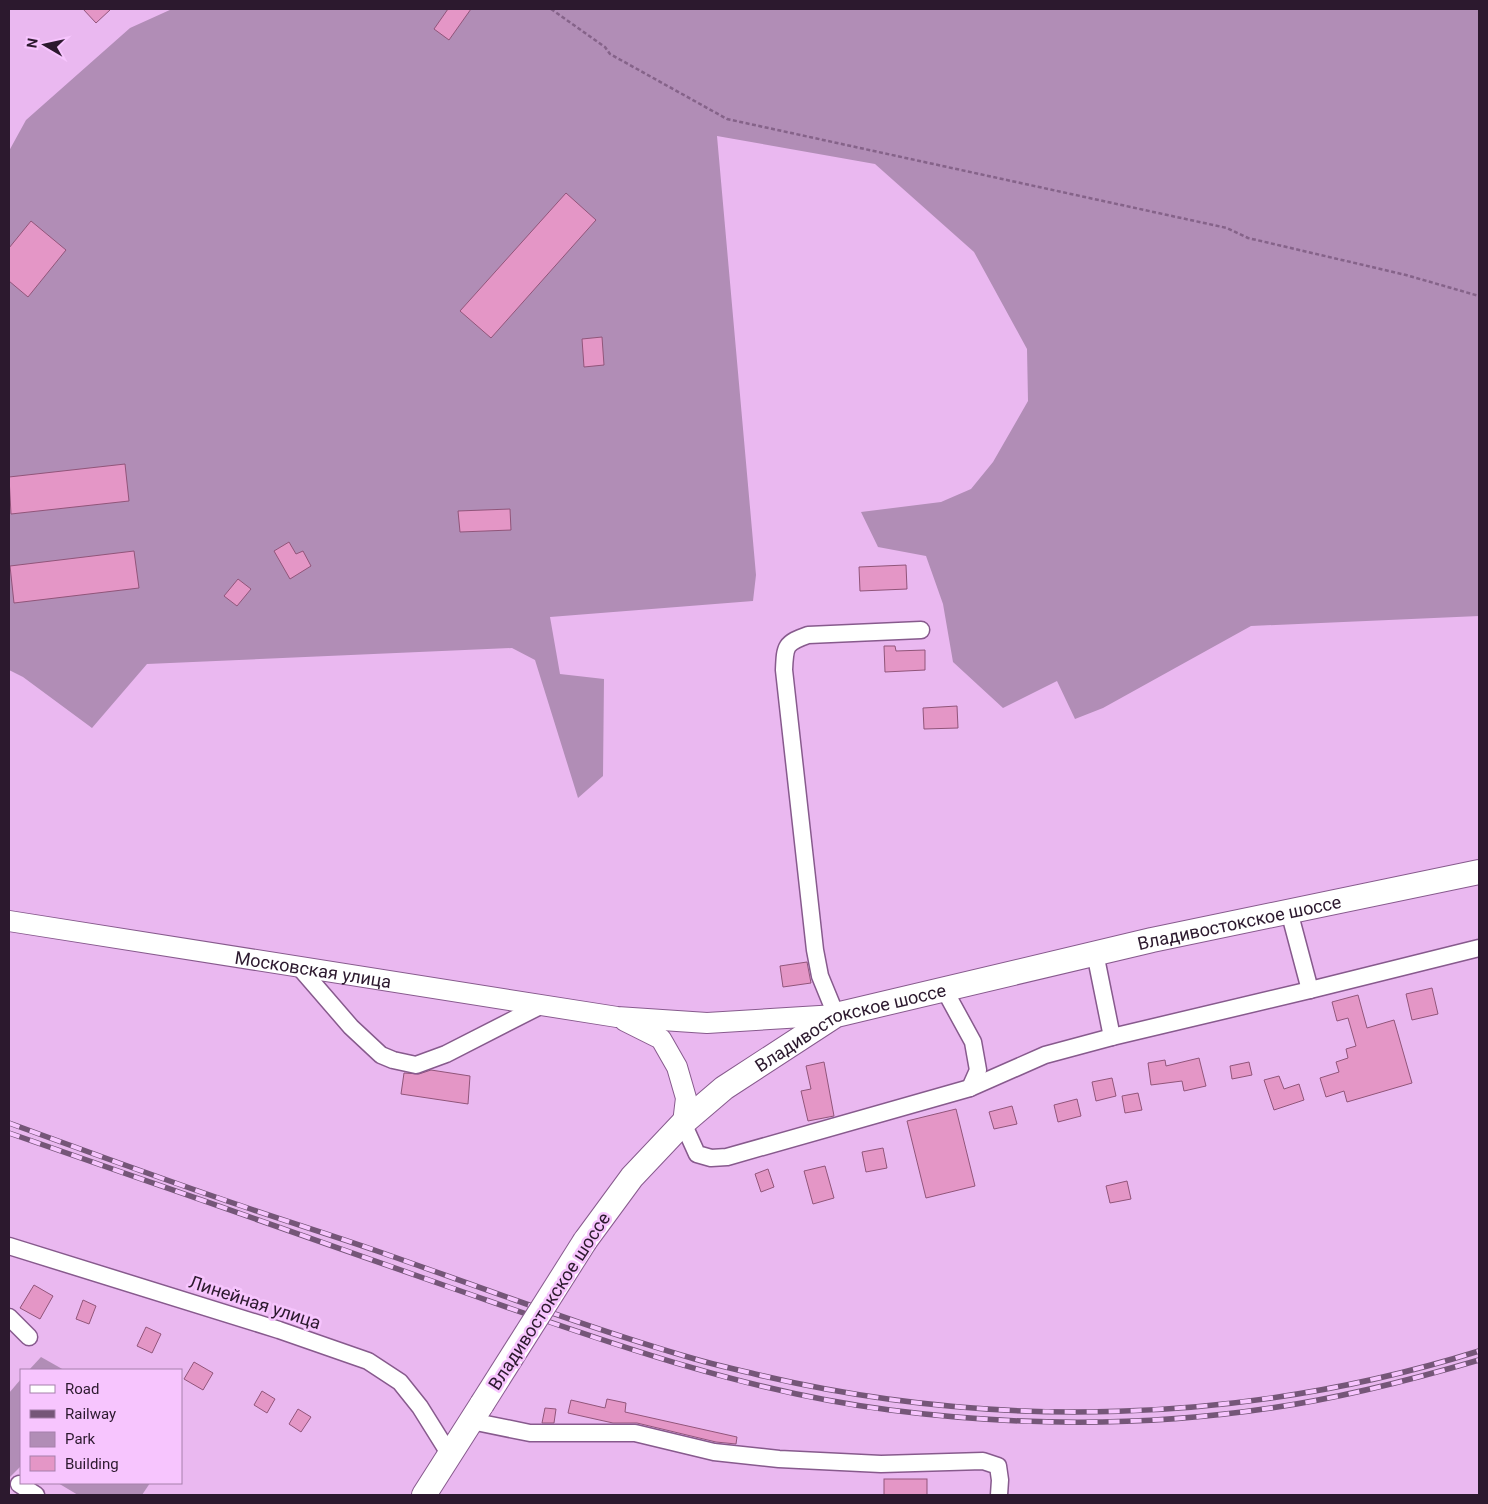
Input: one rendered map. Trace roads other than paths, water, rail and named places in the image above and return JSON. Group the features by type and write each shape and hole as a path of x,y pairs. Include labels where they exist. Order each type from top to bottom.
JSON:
{"highway":[{"name":"Владивостокское шоссе","path":"424,1495 585,1241 632,1177 683,1123 724,1088 836,1015 1095,953 1479,872"}],"main road":[{"name":"Московская улица","path":"9,921 617,1017 707,1023 836,1015"},
{"name":"Московская улица","path":"617,1017 661,1039 677,1067 686,1098 683,1123"}],"street":[{"path":"836,1015 820,976 815,950 784,670 785,653 792,641 808,635 921,630"},
{"path":"1290,911 1310,990"},
{"path":"683,1123 697,1154 711,1158 727,1157 970,1088 1045,1055 1112,1036 1479,948"},
{"path":"1095,953 1112,1036"},
{"path":"300,968 351,1027 380,1055 416,1065 446,1054 542,1005"},
{"path":"944,989 973,1042 978,1070 970,1088"},
{"name":"Линейная улица","path":"11,1250 279,1330 368,1361 400,1382 420,1408 450,1455"},
{"path":"9,1317 29,1336"},
{"path":"476,1413 530,1433 635,1434 714,1452 779,1459 881,1464 983,1461 998,1466 1000,1480 999,1495"},
{"path":"18,1484 36,1495"}],"railway":[{"path":"9,1123 181,1185 655,1347 755,1374 845,1392 936,1405 1027,1411 1118,1411 1210,1405 1301,1393 1390,1375 1479,1351"},
{"path":"9,1133 503,1306 666,1360 777,1390 890,1410 985,1419 1032,1421 1080,1422 1176,1419 1271,1408 1350,1394 1479,1360"}]}
